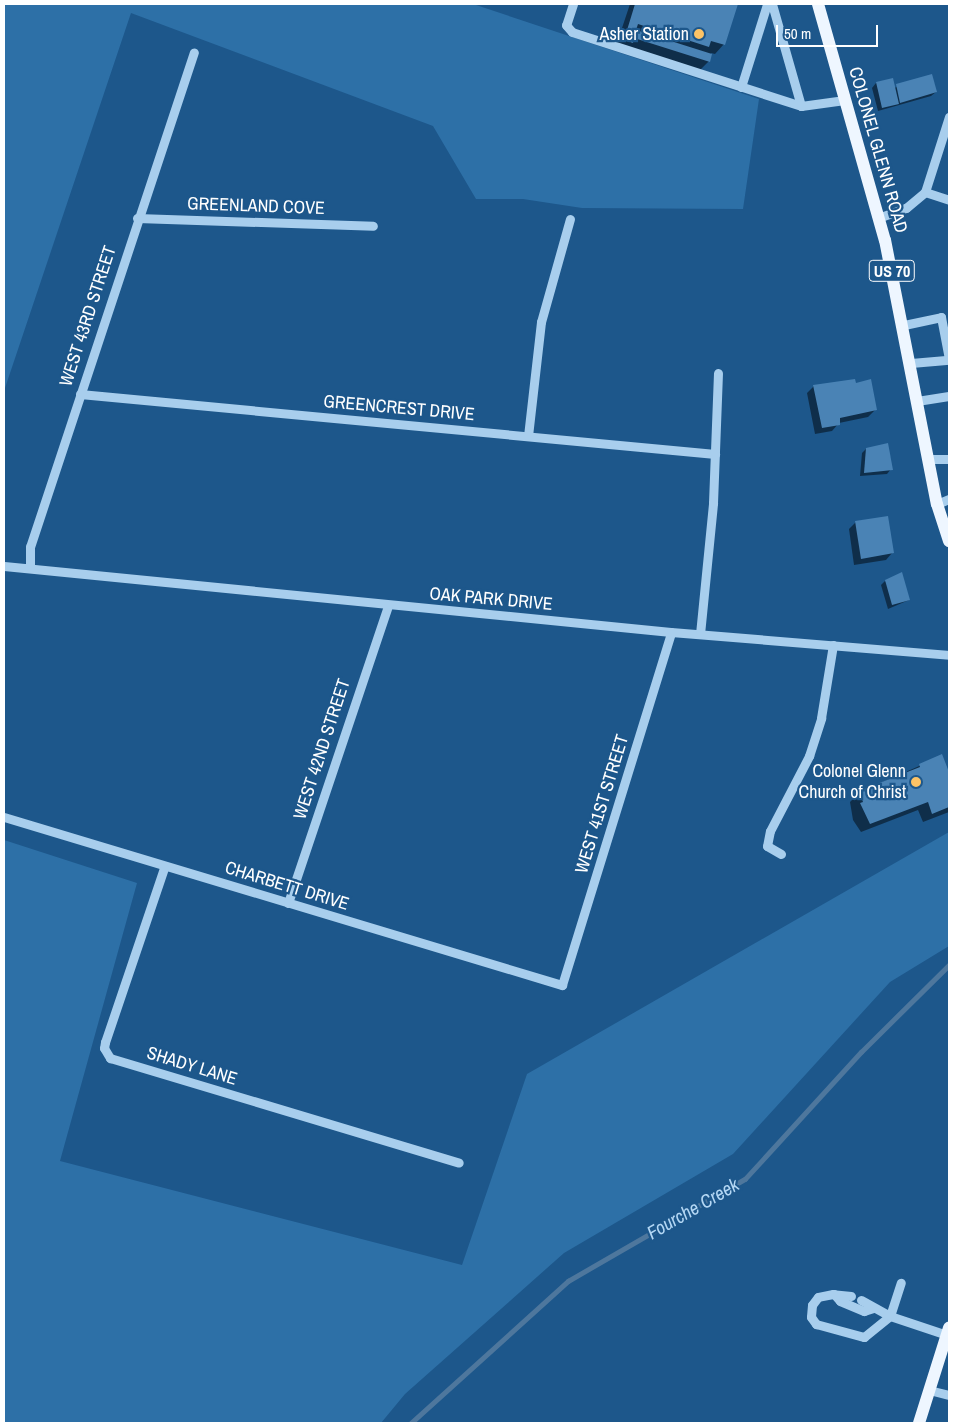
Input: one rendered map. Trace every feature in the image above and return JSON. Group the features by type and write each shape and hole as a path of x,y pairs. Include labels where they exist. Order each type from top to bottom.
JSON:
{"main road":[{"name":"COLONEL GLENN ROAD","path":"818,4 878,218 904,325 929,459 943,502 949,541"},
{"path":"918,1423 948,1331"}],"street":[{"path":"573,4 566,25 572,32 801,106 845,100"},
{"path":"741,87 766,4"},
{"path":"772,4 801,106"},
{"name":"WEST 43RD STREET","path":"30,567 30,547 137,218 194,52"},
{"path":"878,218 906,208 925,192 949,117"},
{"path":"925,192 949,200"},
{"name":"GREENLAND COVE","path":"137,218 373,226"},
{"path":"528,436 540,322 570,219"},
{"path":"904,325 941,317 949,359 911,363"},
{"path":"700,634 715,454 718,374"},
{"name":"GREENCREST DRIVE","path":"80,394 715,454"},
{"path":"917,401 949,396"},
{"path":"929,459 949,459"},
{"path":"4,566 30,567"},
{"name":"OAK PARK DRIVE","path":"30,567 49,572 388,605 671,632 949,655"},
{"name":"WEST 42ND STREET","path":"288,903 388,605"},
{"name":"WEST 41ST STREET","path":"562,985 671,632"},
{"path":"780,854 767,846 770,831 809,756 821,718 833,645"},
{"name":"CHARBETT DRIVE","path":"4,817 164,868 562,985"},
{"name":"SHADY LANE","path":"164,868 105,1042 106,1054 114,1059 459,1163"},
{"path":"851,1296 833,1294 818,1297 812,1305 811,1317 816,1324 864,1337 890,1316 901,1284"},
{"path":"833,1294 840,1301 864,1310 873,1308"},
{"path":"861,1300 890,1316 948,1331"},
{"path":"930,1390 949,1395"}],"shaded area":[{"path":"4,4 473,4 759,99 743,209 582,208 523,199 476,199 433,126 131,13 4,391"},
{"path":"949,832 949,946 890,982 733,1154 564,1253 405,1394 381,1423 4,1423 4,840 137,883 60,1161 462,1265 527,1074"}],"building":[{"name":"Asher Station","path":"635,4 738,4 725,45 711,41 709,47 638,24 636,30 712,54 710,62 634,38 633,43 624,40"},
{"path":"932,74 937,92 900,103 896,84"},
{"path":"893,78 899,104 882,108 876,82"},
{"path":"855,379 856,383 871,379 877,410 840,418 840,425 822,428 813,385"},
{"path":"888,443 893,470 864,473 866,448"},
{"path":"888,516 894,553 861,559 855,521"},
{"path":"902,572 910,600 892,605 885,580"},
{"name":"Colonel Glenn Church of Christ","path":"942,754 949,772 949,807 932,814 928,802 870,824 860,803 863,802 859,791 920,767 919,764"}],"waterway":[{"name":"Fourche Creek","path":"411,1423 568,1281 745,1179 861,1052 949,965"}],"place":[{"name":"Asher Station","path":"699,34"},
{"name":"Colonel Glenn Church of Christ","path":"916,782"}]}
